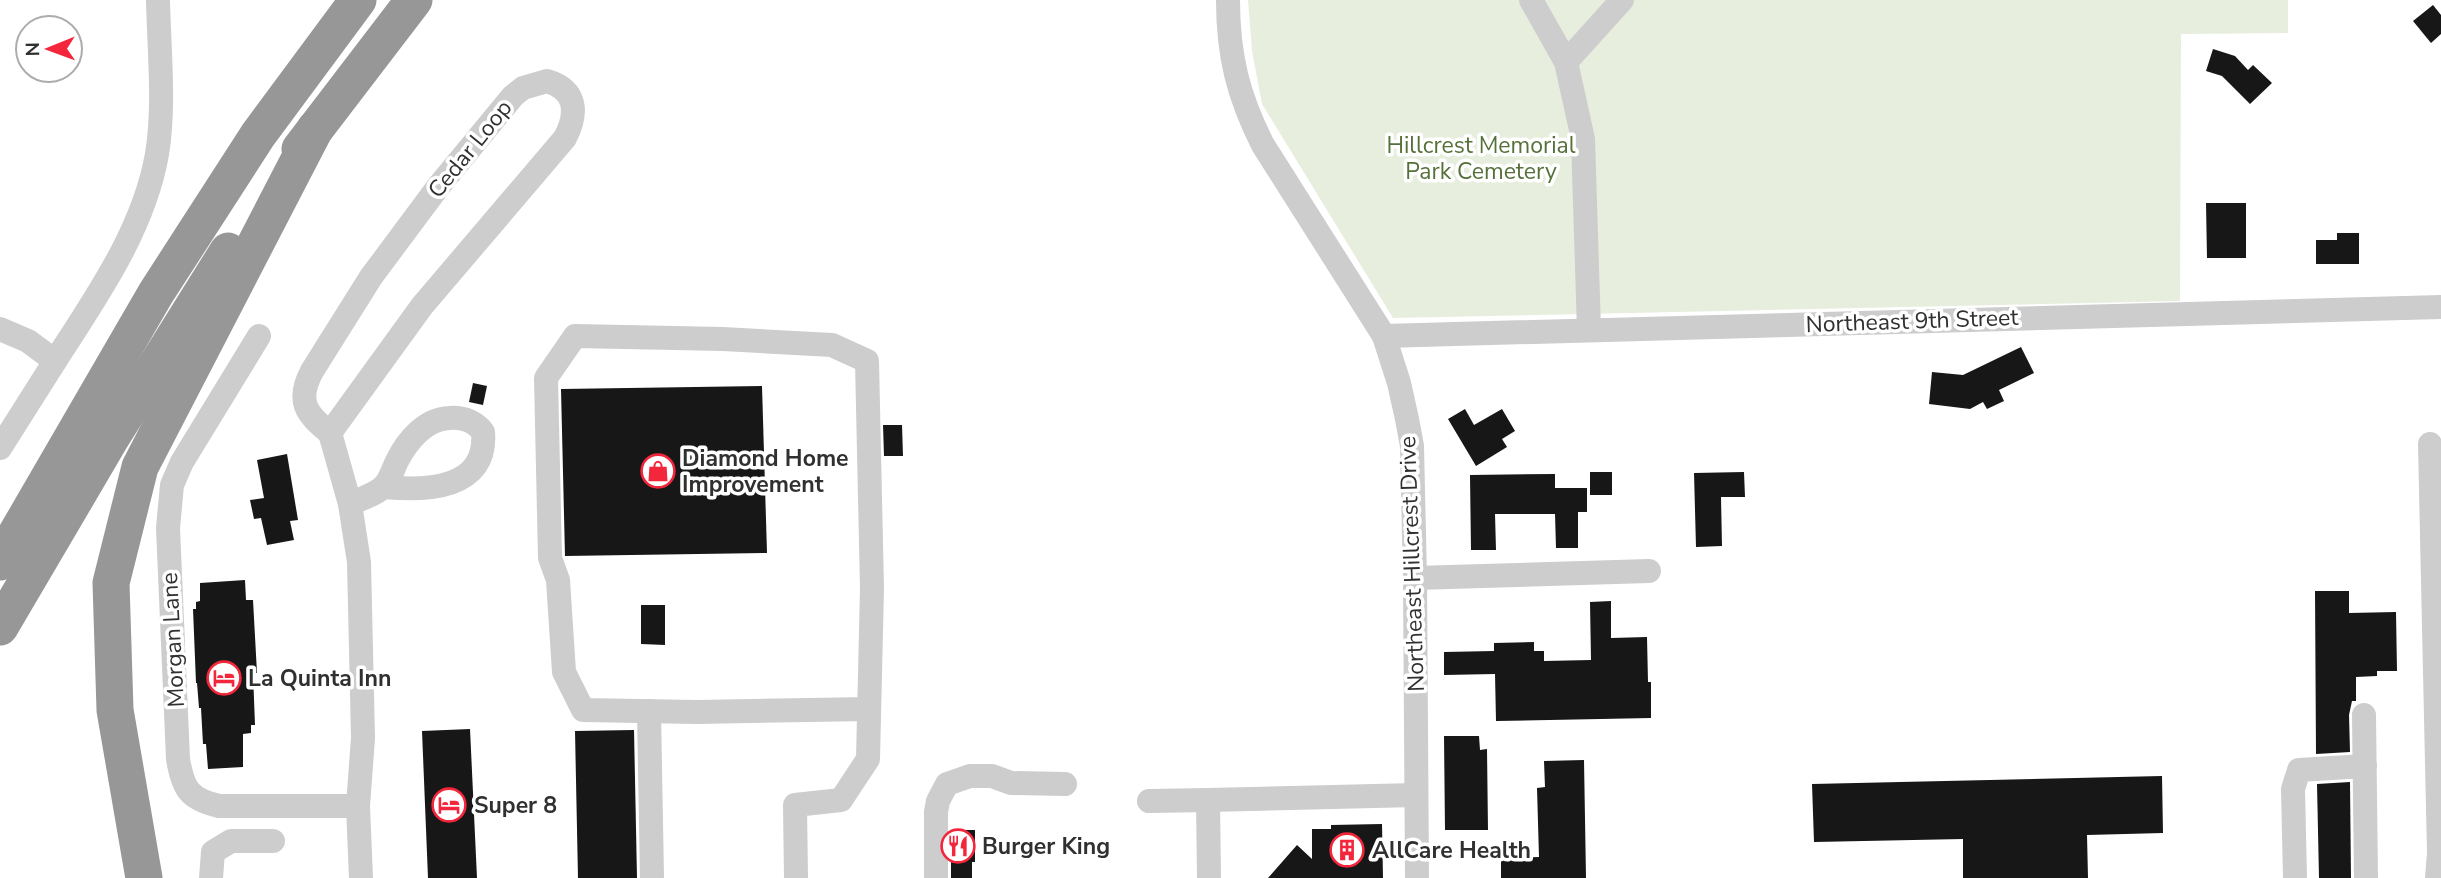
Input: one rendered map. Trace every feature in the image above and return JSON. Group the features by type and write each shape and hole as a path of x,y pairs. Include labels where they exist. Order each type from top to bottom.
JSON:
{"highway":[{"path":"0,562 178,259 258,135 358,0"},
{"path":"0,627 160,357 244,227 414,0"},
{"path":"144,878 115,710 111,583 140,467 315,129"}],"street":[{"path":"0,448 125,247 146,197 153,171 160,122 158,0"},
{"name":"Northeast Hillcrest Drive","path":"1228,0 1229,47 1240,95 1249,118 1263,145 1384,337 1399,383 1412,446 1417,878"},
{"path":"1531,0 1566,62 1583,139 1589,330"},
{"path":"1566,62 1622,0"},
{"name":"Cedar Loop","path":"547,80 558,84 573,103 574,117 565,138 422,306 330,433 313,420 306,409 306,381 371,278 438,187 513,96 536,82 547,80"},
{"name":"Northeast 9th Street","path":"1384,337 2441,307"},
{"path":"0,329 28,341 55,361"},
{"name":"Morgan Lane","path":"259,336 181,462 172,485 168,528 181,777 189,793 204,802 219,806 358,806"},
{"path":"796,878 795,805 841,800 868,759 872,588 867,361 832,345 723,339 575,336 547,378 550,558 558,580 564,672 583,710 869,709"},
{"path":"330,433 351,504 359,562 363,737 358,806 362,878"},
{"path":"2430,444 2438,670 2437,878"},
{"path":"351,504 384,487"},
{"path":"1415,578 1649,571"},
{"path":"649,711 652,878"},
{"path":"2364,715 2366,878"},
{"path":"2295,878 2293,789 2299,770 2365,765"},
{"path":"936,878 936,812 938,801 947,784 970,776 992,776 1011,783 1065,784"},
{"path":"1149,801 1416,795"},
{"path":"1208,800 1209,878"},
{"path":"211,878 213,852 231,841 273,841"}],"green space":[{"name":"Hillcrest Memorial Park Cemetery","path":"1248,0 2288,0 2288,33 2181,34 2180,301 1393,318 1262,104 1252,51"}],"building":[{"path":"2433,5 2441,15 2441,34 2431,43 2413,21"},
{"path":"2213,49 2235,56 2248,70 2253,65 2272,83 2250,104 2222,76 2206,71"},
{"path":"2206,203 2246,203 2246,258 2207,258"},
{"path":"2337,233 2359,233 2359,264 2316,264 2316,240 2337,240"},
{"path":"2021,347 2034,373 1999,390 2004,401 1987,409 1983,402 1970,409 1929,404 1932,372 1963,375"},
{"path":"473,383 487,386 483,405 469,402"},
{"name":"Diamond Home Improvement","path":"762,386 767,553 565,556 561,389"},
{"path":"1465,409 1474,425 1502,409 1515,431 1502,439 1507,447 1476,466 1448,419"},
{"path":"883,425 902,425 903,456 884,456"},
{"path":"287,454 298,520 290,521 294,540 267,545 261,518 254,519 250,500 264,498 257,460"},
{"path":"1590,472 1612,472 1612,495 1590,495"},
{"path":"1744,472 1745,497 1721,497 1722,546 1696,547 1694,473"},
{"path":"1555,474 1555,488 1587,488 1587,512 1578,512 1578,548 1556,548 1555,514 1495,514 1496,550 1471,550 1470,475"},
{"name":"La Quinta Inn","path":"245,580 246,600 253,600 257,673 253,673 255,725 251,725 251,733 243,734 243,767 208,769 196,683 193,609 196,609 196,602 200,601 200,583"},
{"path":"2315,591 2349,591 2349,613 2396,612 2397,671 2377,671 2377,676 2356,677 2356,701 2352,701 2349,715 2350,752 2316,754"},
{"path":"1611,601 1611,638 1647,637 1651,718 1496,721 1495,674 1444,675 1444,652 1494,651 1494,643 1534,642 1534,651 1544,651 1544,661 1591,660 1590,602"},
{"path":"641,605 665,605 665,645 641,644"},
{"name":"Super 8","path":"470,729 477,878 428,878 422,731"},
{"path":"634,730 637,878 578,878 575,731"},
{"path":"1444,736 1479,736 1480,750 1487,749 1488,830 1445,830"},
{"path":"1584,760 1586,878 1501,878 1501,858 1539,857 1537,788 1545,787 1544,761"},
{"path":"2162,776 2163,833 2087,835 2088,878 1963,878 1963,839 1814,842 1812,784"},
{"path":"2350,782 2351,878 2319,878 2317,784"},
{"name":"AllCare Health","path":"1382,824 1383,878 1268,878 1297,845 1312,859 1312,829 1331,829 1331,825"},
{"name":"Burger King","path":"951,830 975,830 972,878 951,878"}],"place":[{"name":"Diamond Home Improvement","path":"658,471"},
{"name":"La Quinta Inn","path":"224,678"},
{"name":"Super 8","path":"449,805"},
{"name":"Burger King","path":"958,846"},
{"name":"AllCare Health","path":"1347,850"}]}
